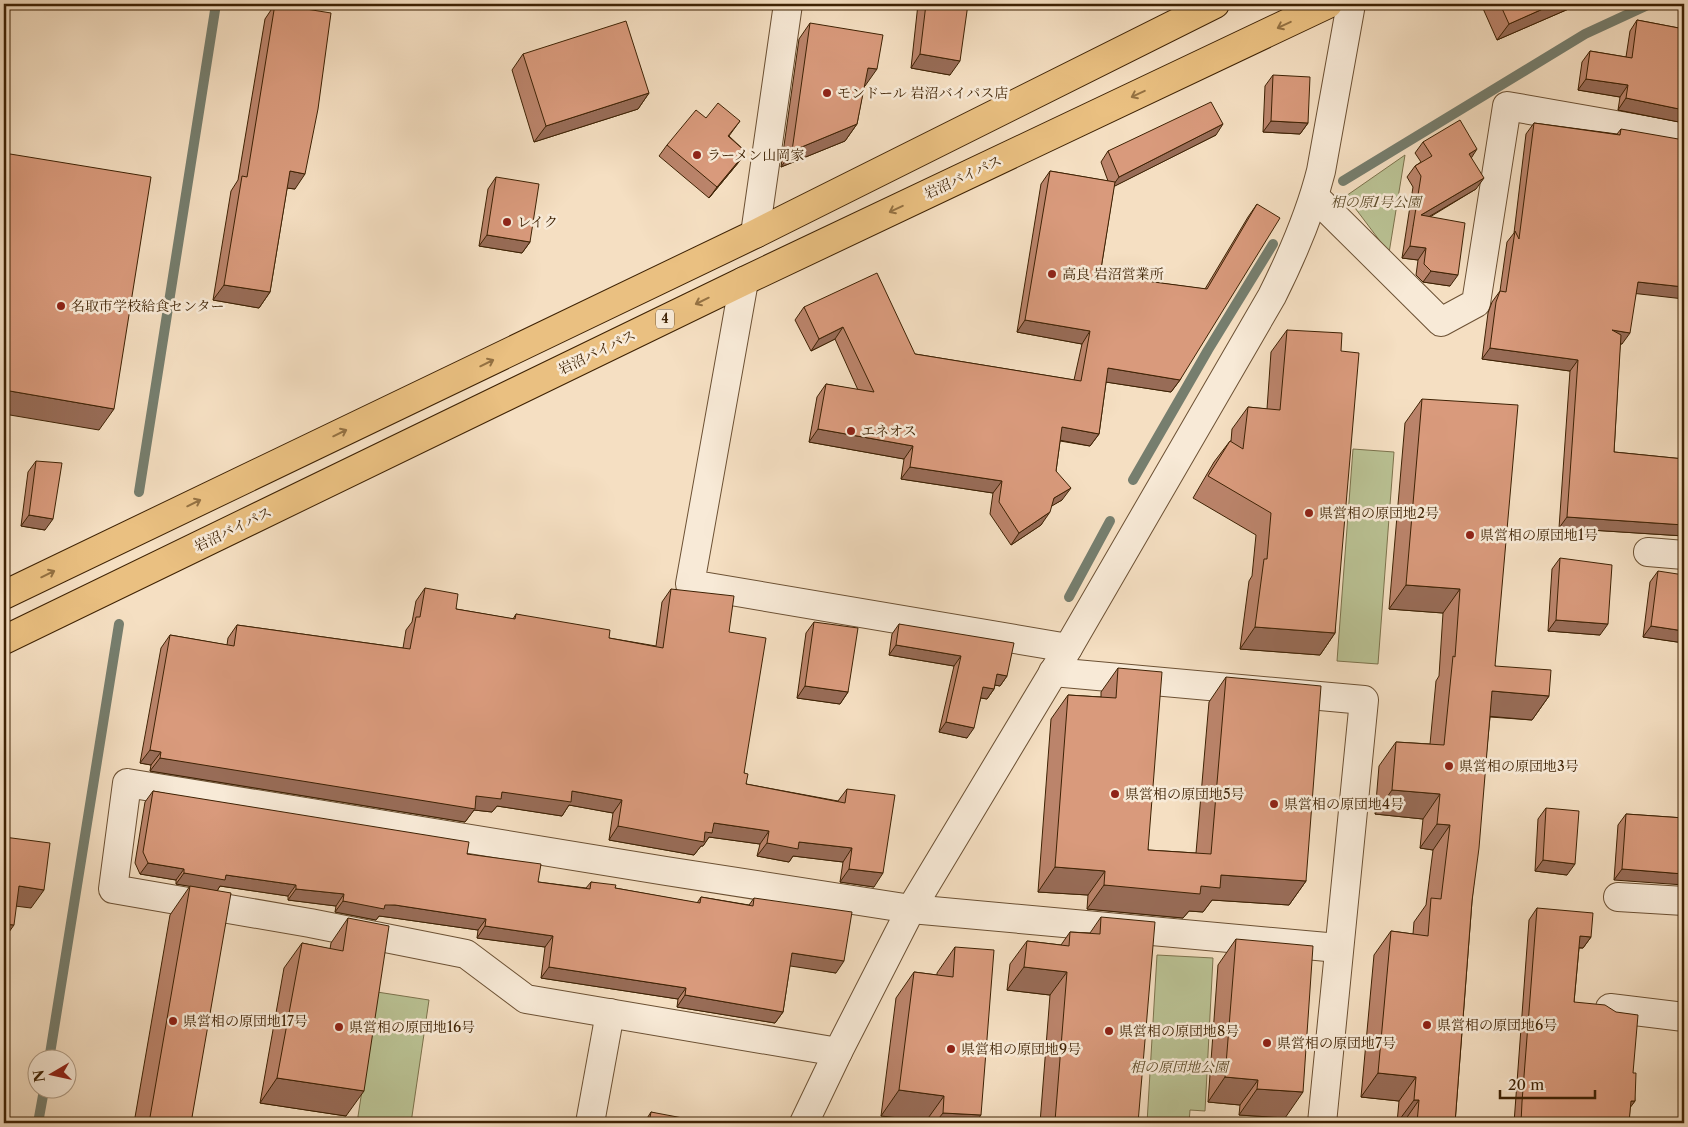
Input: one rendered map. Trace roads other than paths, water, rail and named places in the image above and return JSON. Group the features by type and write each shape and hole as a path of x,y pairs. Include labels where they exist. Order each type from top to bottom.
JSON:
{"highway":[{"path":"4,595 755,234 1215,4"},
{"name":"岩沼バイパス","path":"4,640 744,281 1328,4"}],"street":[{"path":"755,234 788,4"},
{"path":"804,1123 911,909 1068,648 1272,296 1293,254 1321,172 1351,4"},
{"path":"1314,197 1440,322 1476,303 1507,106 1684,137"},
{"path":"744,281 690,584 1068,648"},
{"path":"1648,552 1684,555"},
{"path":"1053,672 1364,700 1322,1123"},
{"path":"838,1052 526,999 466,954 310,922 112,888 127,783 656,870 911,909 1338,948"},
{"path":"1618,896 1684,902"},
{"path":"1610,1008 1684,1017"},
{"path":"590,1123 610,1013"}],"waterway":[{"path":"139,492 216,4"},
{"path":"1343,181 1585,34 1650,4"},
{"path":"1133,480 1208,350 1273,244"},
{"path":"1069,597 1110,521"},
{"path":"51,1050 119,624"},
{"path":"38,1123 42,1100"}],"place":[{"name":"モンドール 岩沼バイパス店","path":"827,93"},
{"name":"ラーメン山岡家","path":"697,155"},
{"name":"レイク","path":"507,222"},
{"name":"高良 岩沼営業所","path":"1052,274"},
{"name":"名取市学校給食センター","path":"61,306"},
{"name":"エネオス","path":"851,431"},
{"name":"県営相の原団地2号","path":"1309,513"},
{"name":"県営相の原団地1号","path":"1470,535"},
{"name":"県営相の原団地3号","path":"1449,766"},
{"name":"県営相の原団地5号","path":"1115,794"},
{"name":"県営相の原団地4号","path":"1274,804"},
{"name":"県営相の原団地17号","path":"173,1021"},
{"name":"県営相の原団地6号","path":"1427,1025"},
{"name":"県営相の原団地16号","path":"339,1027"},
{"name":"県営相の原団地8号","path":"1109,1031"},
{"name":"県営相の原団地7号","path":"1267,1043"},
{"name":"県営相の原団地9号","path":"951,1049"}],"park label":[{"name":"相の原1号公園","path":"1376,202"},
{"name":"相の原団地公園","path":"1179,1067"}]}
